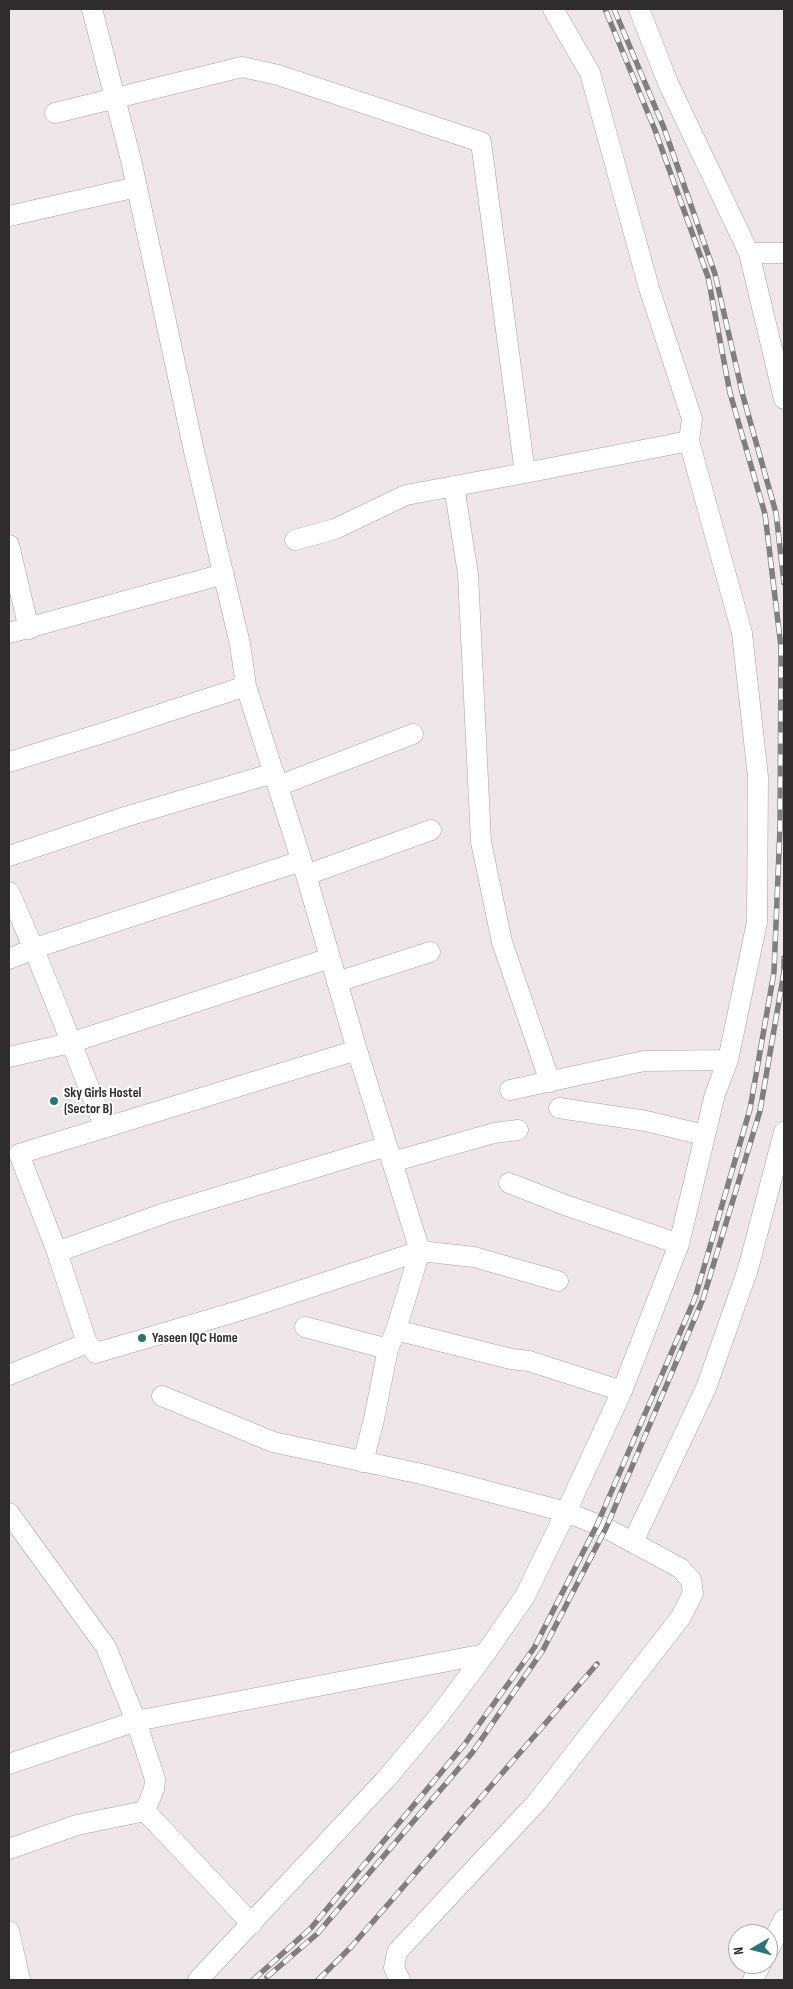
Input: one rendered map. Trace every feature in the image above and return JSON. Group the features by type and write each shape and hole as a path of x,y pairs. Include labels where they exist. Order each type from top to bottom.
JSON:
{"street":[{"path":"92,9 137,187 194,451 240,644 246,686 304,868 357,1050 420,1251 396,1330 388,1349 363,1462"},
{"path":"198,1980 387,1778 438,1717 525,1596 622,1391 679,1244 704,1135 715,1094 728,1060 757,922 758,777 742,633 689,440 692,419 649,288 590,73 553,9"},
{"path":"639,9 668,83 749,254 784,399"},
{"path":"56,113 116,100 242,67 278,75 481,142 525,473"},
{"path":"9,216 137,187"},
{"path":"749,254 784,253"},
{"path":"295,540 335,529 406,495 689,440"},
{"path":"454,486 468,574 480,842 502,942 550,1082"},
{"path":"9,545 29,628"},
{"path":"9,633 224,574"},
{"path":"9,762 246,686"},
{"path":"9,856 128,816 276,779 412,734"},
{"path":"9,959 34,948 431,830"},
{"path":"9,892 34,948 105,1128"},
{"path":"337,982 430,952"},
{"path":"9,1057 70,1043 330,958"},
{"path":"357,1050 19,1154 57,1252 87,1343 96,1353 245,1309 420,1251 474,1257 558,1281"},
{"path":"510,1090 644,1061 728,1060"},
{"path":"559,1108 646,1121 704,1135"},
{"path":"57,1252 165,1213 390,1154 518,1130"},
{"path":"633,1542 706,1388 748,1269 784,1132"},
{"path":"509,1183 565,1205 679,1244"},
{"path":"305,1327 388,1349"},
{"path":"396,1330 511,1359 529,1361 622,1391"},
{"path":"9,1375 87,1343"},
{"path":"162,1396 273,1442 426,1475 566,1512 606,1528 633,1542 680,1568 691,1580 693,1593 681,1617 537,1802 397,1952 394,1968 400,1980"},
{"path":"9,1513 106,1647 136,1720 155,1779 154,1789 145,1811"},
{"path":"9,1764 136,1720 485,1654"},
{"path":"145,1811 252,1924"},
{"path":"9,1849 77,1825 145,1811"},
{"path":"778,1931 784,1919"},
{"path":"9,1932 20,1980"}],"railway":[{"path":"253,1980 311,1928 464,1745 534,1648 597,1525 695,1298 750,1109 774,972 780,828 781,647 765,514 730,393 708,277 655,130 605,9"},
{"path":"614,9 664,128 715,274 743,396 776,513 784,583"},
{"path":"267,1977 317,1934 472,1753 543,1650 606,1528 703,1299 760,1111 784,972 784,958"},
{"path":"318,1980 351,1947 597,1664"}],"place":[{"name":"Sky Girls Hostel (Sector B)","path":"54,1101"},
{"name":"Yaseen IQC Home","path":"142,1338"}]}
